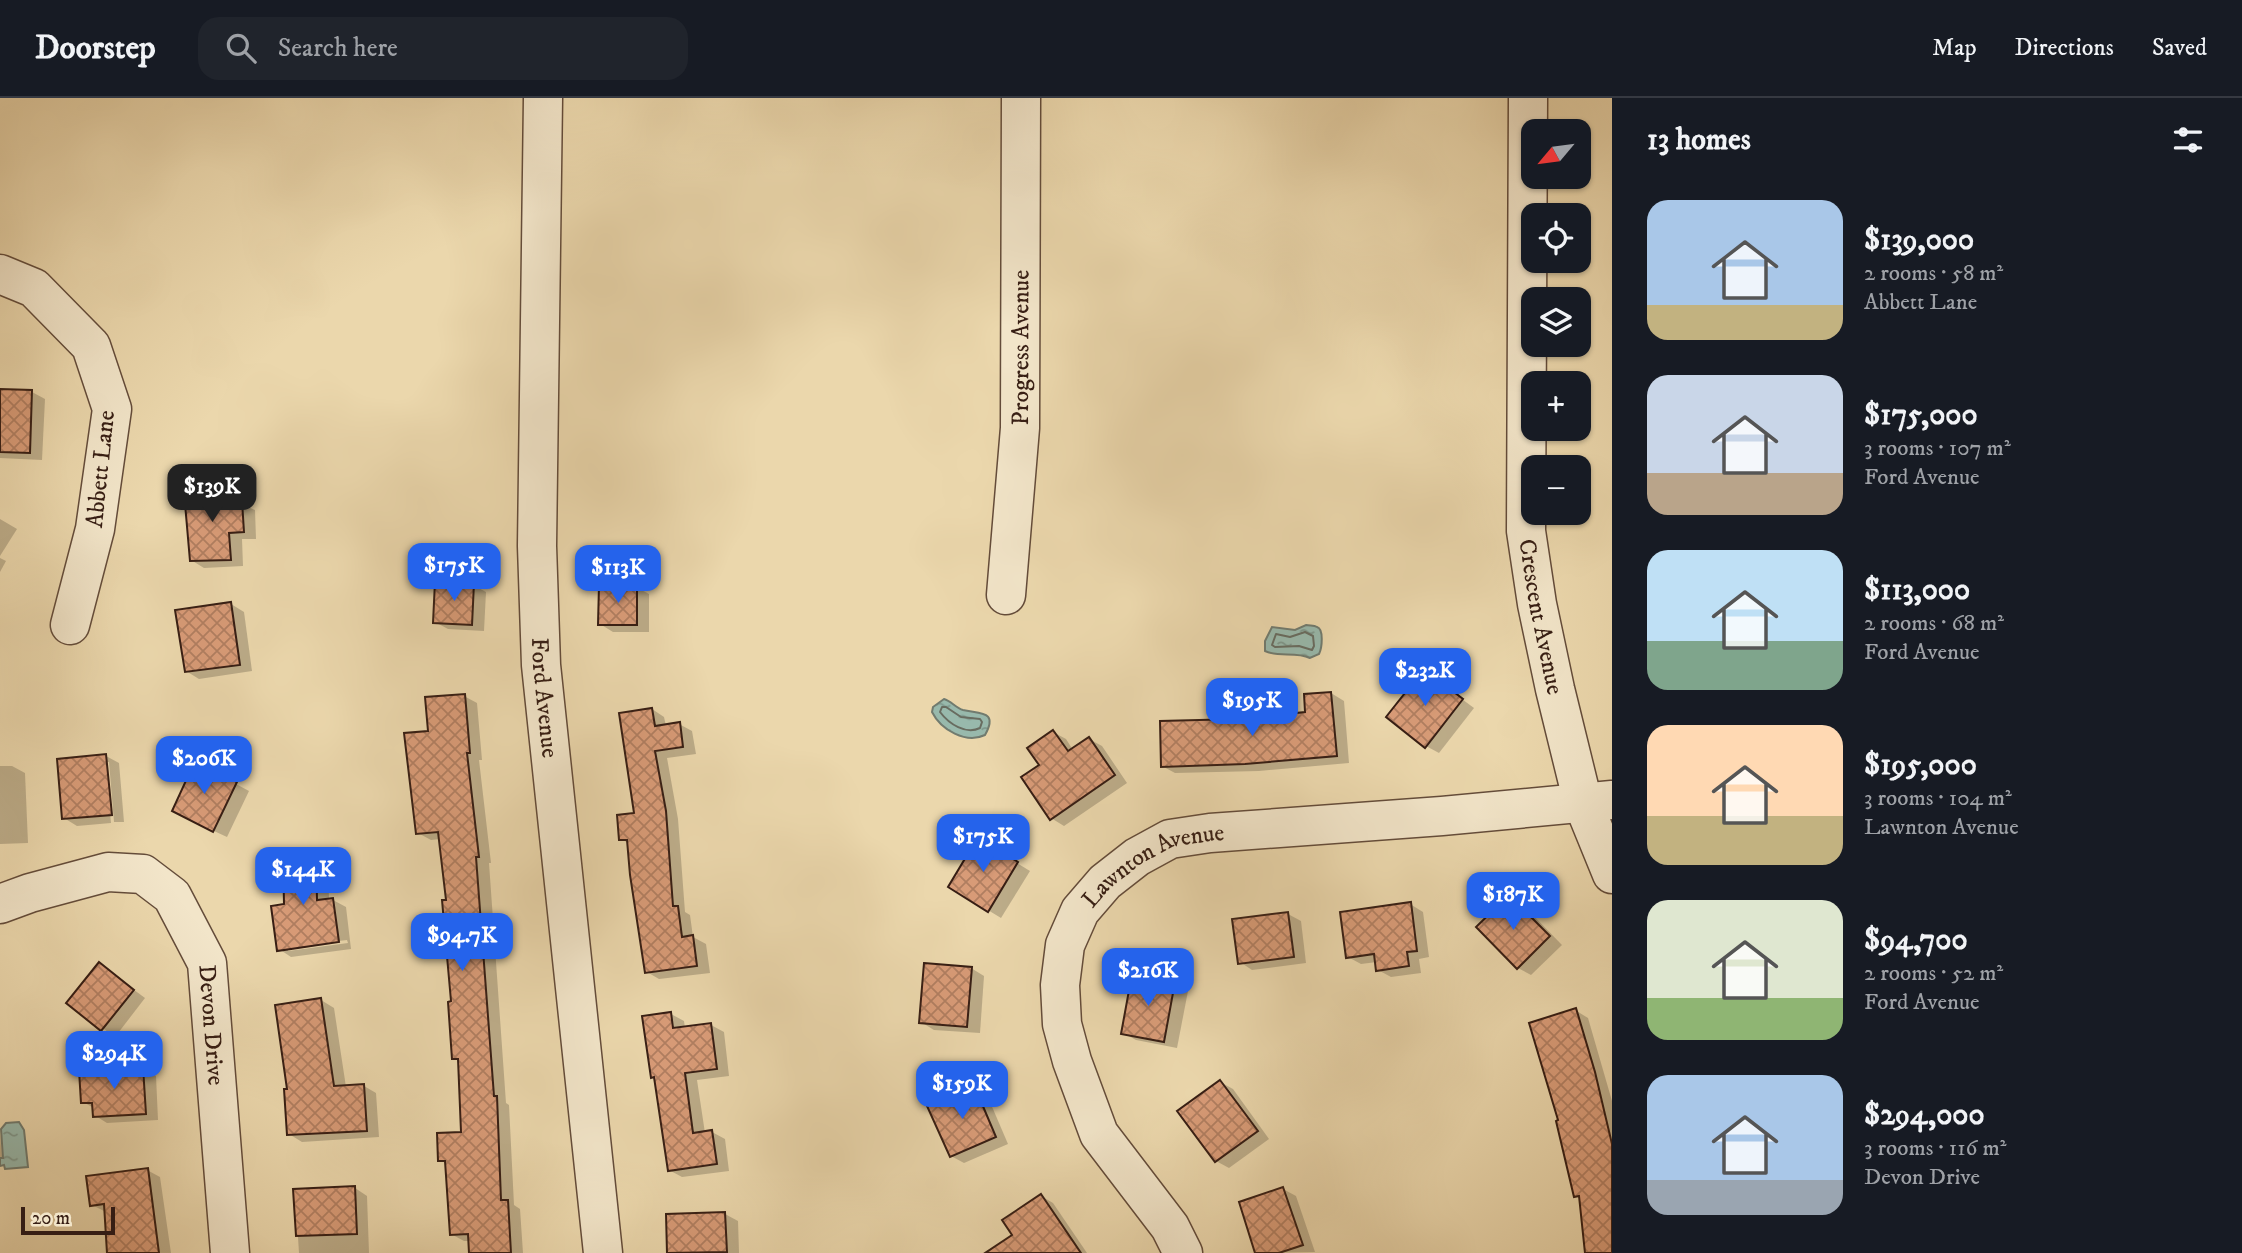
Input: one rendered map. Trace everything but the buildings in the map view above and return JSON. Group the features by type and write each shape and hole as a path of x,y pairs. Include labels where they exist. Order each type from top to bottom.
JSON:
{"street":[{"name":"Ford Avenue","path":"544,98 537,546 541,665 603,1253"},
{"name":"Progress Avenue","path":"1006,595 1020,428 1021,98"},
{"name":"Crescent Avenue","path":"1528,98 1526,531 1537,604 1555,689 1597,801 1612,874"},
{"name":"Abbett Lane","path":"0,274 34,288 91,346 112,409 95,529 70,625"},
{"name":"Lawnton Avenue","path":"1183,1253 1170,1227 1099,1134 1072,1061 1062,1024 1060,985 1065,945 1080,911 1105,882 1137,857 1170,839 1210,833 1597,801"},
{"name":"Devon Drive","path":"0,904 30,893 108,873 143,874 172,896 207,963 230,1253"}],"water":[{"path":"1306,625 1316,626 1321,631 1319,654 1310,658 1265,651 1265,641 1272,627 1295,630"},
{"path":"944,699 960,709 988,717 989,727 985,735 970,738 962,736 941,724 932,712 933,707"},
{"path":"19,1122 24,1130 28,1167 5,1169 4,1165 0,1166 0,1158 3,1158 1,1129 6,1123"}]}
